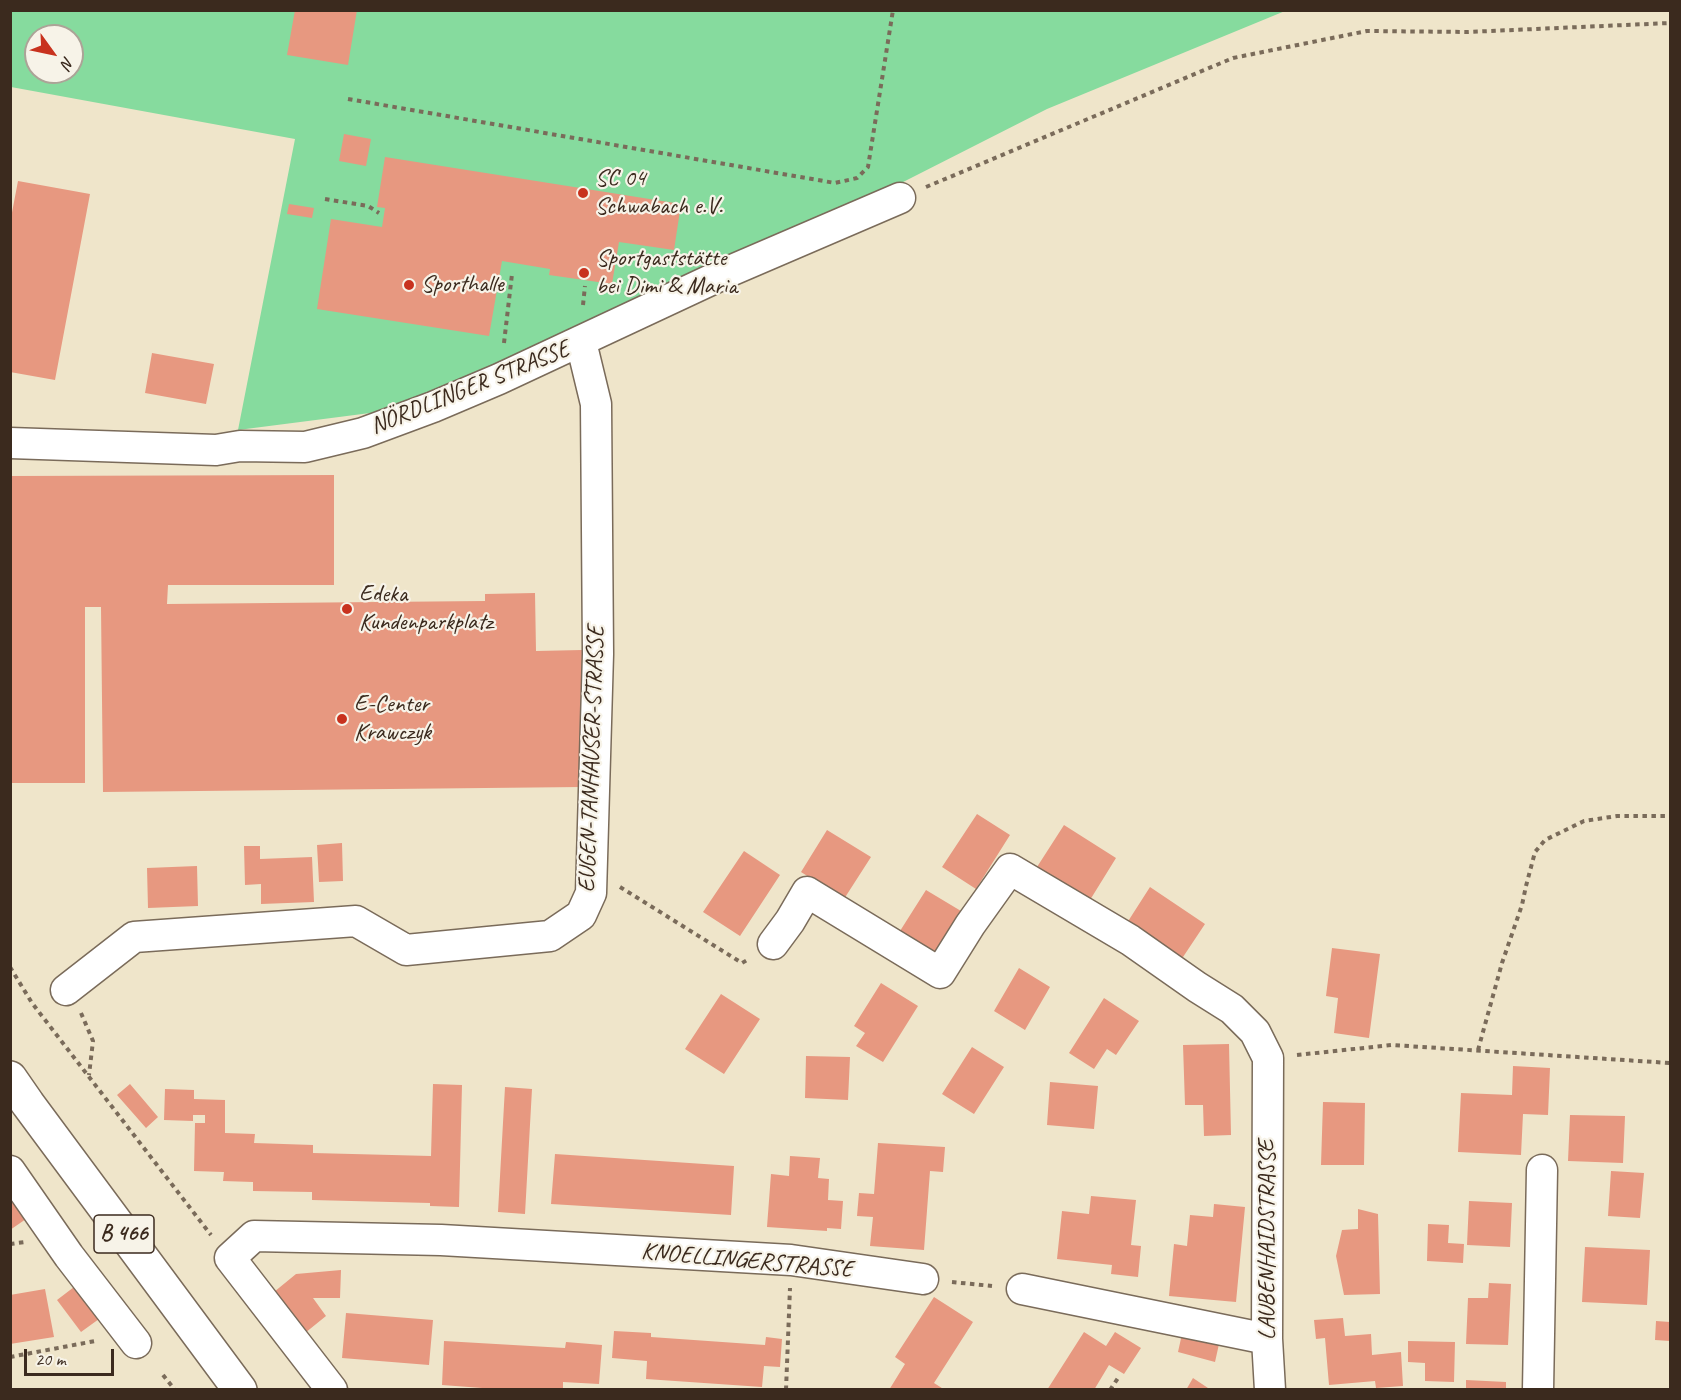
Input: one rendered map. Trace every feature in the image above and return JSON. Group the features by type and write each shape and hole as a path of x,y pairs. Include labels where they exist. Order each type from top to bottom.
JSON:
{"main road":[{"name":"B 466","path":"10,1078 240,1389"}],"street":[{"name":"NÖRDLINGER STRASSE","path":"10,443 216,450 240,446 304,447 363,433 499,379 730,271 900,198"},
{"name":"EUGEN-TANHAUSER-STRASSE","path":"68,988 134,937 356,921 406,950 550,936 581,915 591,893 598,654 596,404 581,342"},
{"path":"773,944 807,892 940,973 970,925 1011,869 1130,940 1232,1009 1256,1032 1268,1058"},
{"name":"LAUBENHAIDSTRASSE","path":"1268,1058 1267,1339 1270,1389"},
{"path":"1538,1389 1542,1170"},
{"path":"10,1171 69,1256 129,1333"},
{"name":"KNOELLINGERSTRASSE","path":"230,1258 254,1236 441,1240 791,1260 923,1279"},
{"path":"230,1258 332,1389"},
{"path":"1022,1289 1267,1339"}],"path":[{"path":"348,99 835,183 857,178 868,167 893,10"},
{"path":"900,198 1233,58 1367,30 1468,32 1671,23"},
{"path":"325,199 368,206 379,213"},
{"path":"499,379 512,274"},
{"path":"1478,1050 1536,852 1545,840 1584,821 1617,816 1671,816"},
{"path":"591,872 600,875 742,963 773,944"},
{"path":"10,966 32,1003 230,1258"},
{"path":"68,988 93,1041 88,1076"},
{"path":"1268,1058 1392,1045 1671,1063"},
{"path":"786,1389 791,1260"},
{"path":"923,1279 1022,1289"},
{"path":"10,1357 129,1333"},
{"path":"162,1376 175,1389"},
{"path":"1110,1389 1118,1378"}],"green space":[{"name":"SC 04 Schwabach e.V.","path":"10,11 1285,11 1047,109 775,247 409,408 238,430 295,139 11,87"}],"building":[{"path":"295,10 357,10 348,65 287,55"},
{"path":"344,134 371,139 366,166 339,161"},
{"path":"385,157 681,204 674,250 619,242 612,284 549,275 550,269 502,261 489,336 317,309 331,219 382,227 385,208 377,207"},
{"path":"18,181 90,194 55,380 10,372 10,223"},
{"path":"289,204 314,208 312,218 287,214"},
{"path":"152,353 214,364 206,404 145,393"},
{"name":"E-Center Krawczyk","path":"334,475 334,585 168,585 167,604 485,601 485,594 535,593 536,651 582,650 581,787 103,792 101,607 85,607 85,783 10,783 10,476"},
{"path":"977,814 1010,835 976,889 942,867"},
{"path":"1064,825 1116,858 1090,900 1037,867"},
{"path":"827,830 871,857 844,899 801,872"},
{"path":"342,843 343,881 319,882 317,845"},
{"path":"244,846 260,846 260,859 312,857 314,902 261,904 261,884 245,885"},
{"path":"744,851 780,875 740,936 703,912"},
{"path":"197,866 198,906 148,908 147,868"},
{"path":"1150,887 1205,924 1179,963 1125,926"},
{"path":"926,890 961,911 934,953 900,931"},
{"path":"1332,948 1380,954 1369,1038 1334,1033 1338,998 1326,996"},
{"path":"1019,968 1050,987 1025,1030 994,1011"},
{"path":"881,983 918,1006 883,1062 856,1046 865,1033 854,1026"},
{"path":"721,994 760,1019 724,1074 685,1049"},
{"path":"1104,998 1139,1021 1116,1055 1107,1049 1094,1069 1069,1053"},
{"path":"1229,1044 1231,1135 1204,1136 1203,1105 1185,1105 1183,1045"},
{"path":"972,1047 1004,1067 974,1114 942,1094"},
{"path":"806,1056 850,1057 848,1100 805,1098"},
{"path":"1513,1066 1550,1068 1548,1115 1523,1114 1521,1155 1458,1152 1461,1093 1512,1095"},
{"path":"1050,1082 1098,1086 1094,1129 1047,1125"},
{"path":"130,1084 158,1117 146,1128 117,1095"},
{"path":"433,1084 462,1085 459,1207 430,1206 430,1203 312,1200 312,1192 253,1191 253,1182 223,1181 224,1172 194,1171 195,1123 205,1123 205,1115 193,1115 193,1121 164,1120 165,1089 194,1090 194,1099 225,1100 225,1133 255,1134 254,1143 313,1145 313,1153 431,1156"},
{"path":"505,1087 532,1089 525,1214 498,1212"},
{"path":"1323,1102 1365,1103 1364,1165 1321,1165"},
{"path":"1570,1115 1625,1116 1623,1163 1568,1161"},
{"path":"878,1143 945,1147 943,1172 930,1171 924,1250 870,1246 873,1217 857,1216 859,1193 874,1194"},
{"path":"555,1154 734,1166 731,1215 551,1204"},
{"path":"790,1156 820,1158 818,1178 829,1179 828,1200 843,1201 841,1229 827,1228 827,1231 767,1227 771,1174 789,1176"},
{"path":"1611,1171 1644,1173 1640,1218 1608,1216"},
{"path":"1091,1196 1136,1200 1131,1245 1141,1246 1138,1277 1111,1274 1112,1265 1057,1259 1062,1211 1089,1214"},
{"path":"10,1197 26,1219 10,1230"},
{"path":"1469,1201 1512,1203 1510,1247 1467,1245"},
{"path":"1214,1204 1245,1207 1236,1302 1169,1296 1174,1244 1187,1246 1190,1215 1213,1217"},
{"path":"1358,1209 1378,1214 1380,1294 1344,1295 1336,1256 1342,1230 1358,1229"},
{"path":"1428,1224 1449,1225 1448,1243 1464,1244 1463,1263 1427,1261"},
{"path":"1585,1247 1650,1250 1647,1305 1582,1302"},
{"path":"341,1270 340,1298 313,1298 326,1316 305,1333 274,1292 296,1274"},
{"path":"1489,1283 1511,1284 1508,1345 1466,1344 1468,1298 1488,1298"},
{"path":"74,1287 99,1319 81,1332 57,1300"},
{"path":"45,1289 54,1337 10,1344 10,1295"},
{"path":"934,1297 973,1322 934,1383 945,1390 889,1390 905,1364 895,1357"},
{"path":"346,1313 433,1320 429,1365 342,1358"},
{"path":"1343,1318 1345,1336 1371,1334 1372,1355 1401,1352 1403,1386 1376,1388 1375,1381 1329,1385 1325,1338 1316,1339 1314,1320"},
{"path":"1656,1321 1670,1322 1670,1341 1655,1340"},
{"path":"614,1331 651,1333 651,1337 765,1345 766,1337 782,1339 780,1367 764,1366 762,1387 646,1379 647,1361 612,1358"},
{"path":"1084,1332 1106,1346 1115,1332 1141,1348 1124,1374 1109,1365 1094,1390 1047,1390"},
{"path":"1182,1334 1219,1344 1215,1362 1178,1352"},
{"path":"444,1341 565,1348 566,1342 602,1345 599,1384 563,1382 563,1390 509,1390 442,1385"},
{"path":"1408,1341 1455,1342 1454,1382 1425,1381 1425,1363 1408,1362"},
{"path":"1193,1378 1211,1390 1186,1390"},
{"path":"1466,1380 1506,1382 1506,1390 1466,1390"}],"place":[{"name":"SC 04 Schwabach e.V.","path":"583,193"},
{"name":"Sportgaststätte bei Dimi & Maria","path":"584,273"},
{"name":"Sporthalle","path":"409,285"},
{"name":"Edeka Kundenparkplatz","path":"347,609"},
{"name":"E-Center Krawczyk","path":"342,719"}]}
